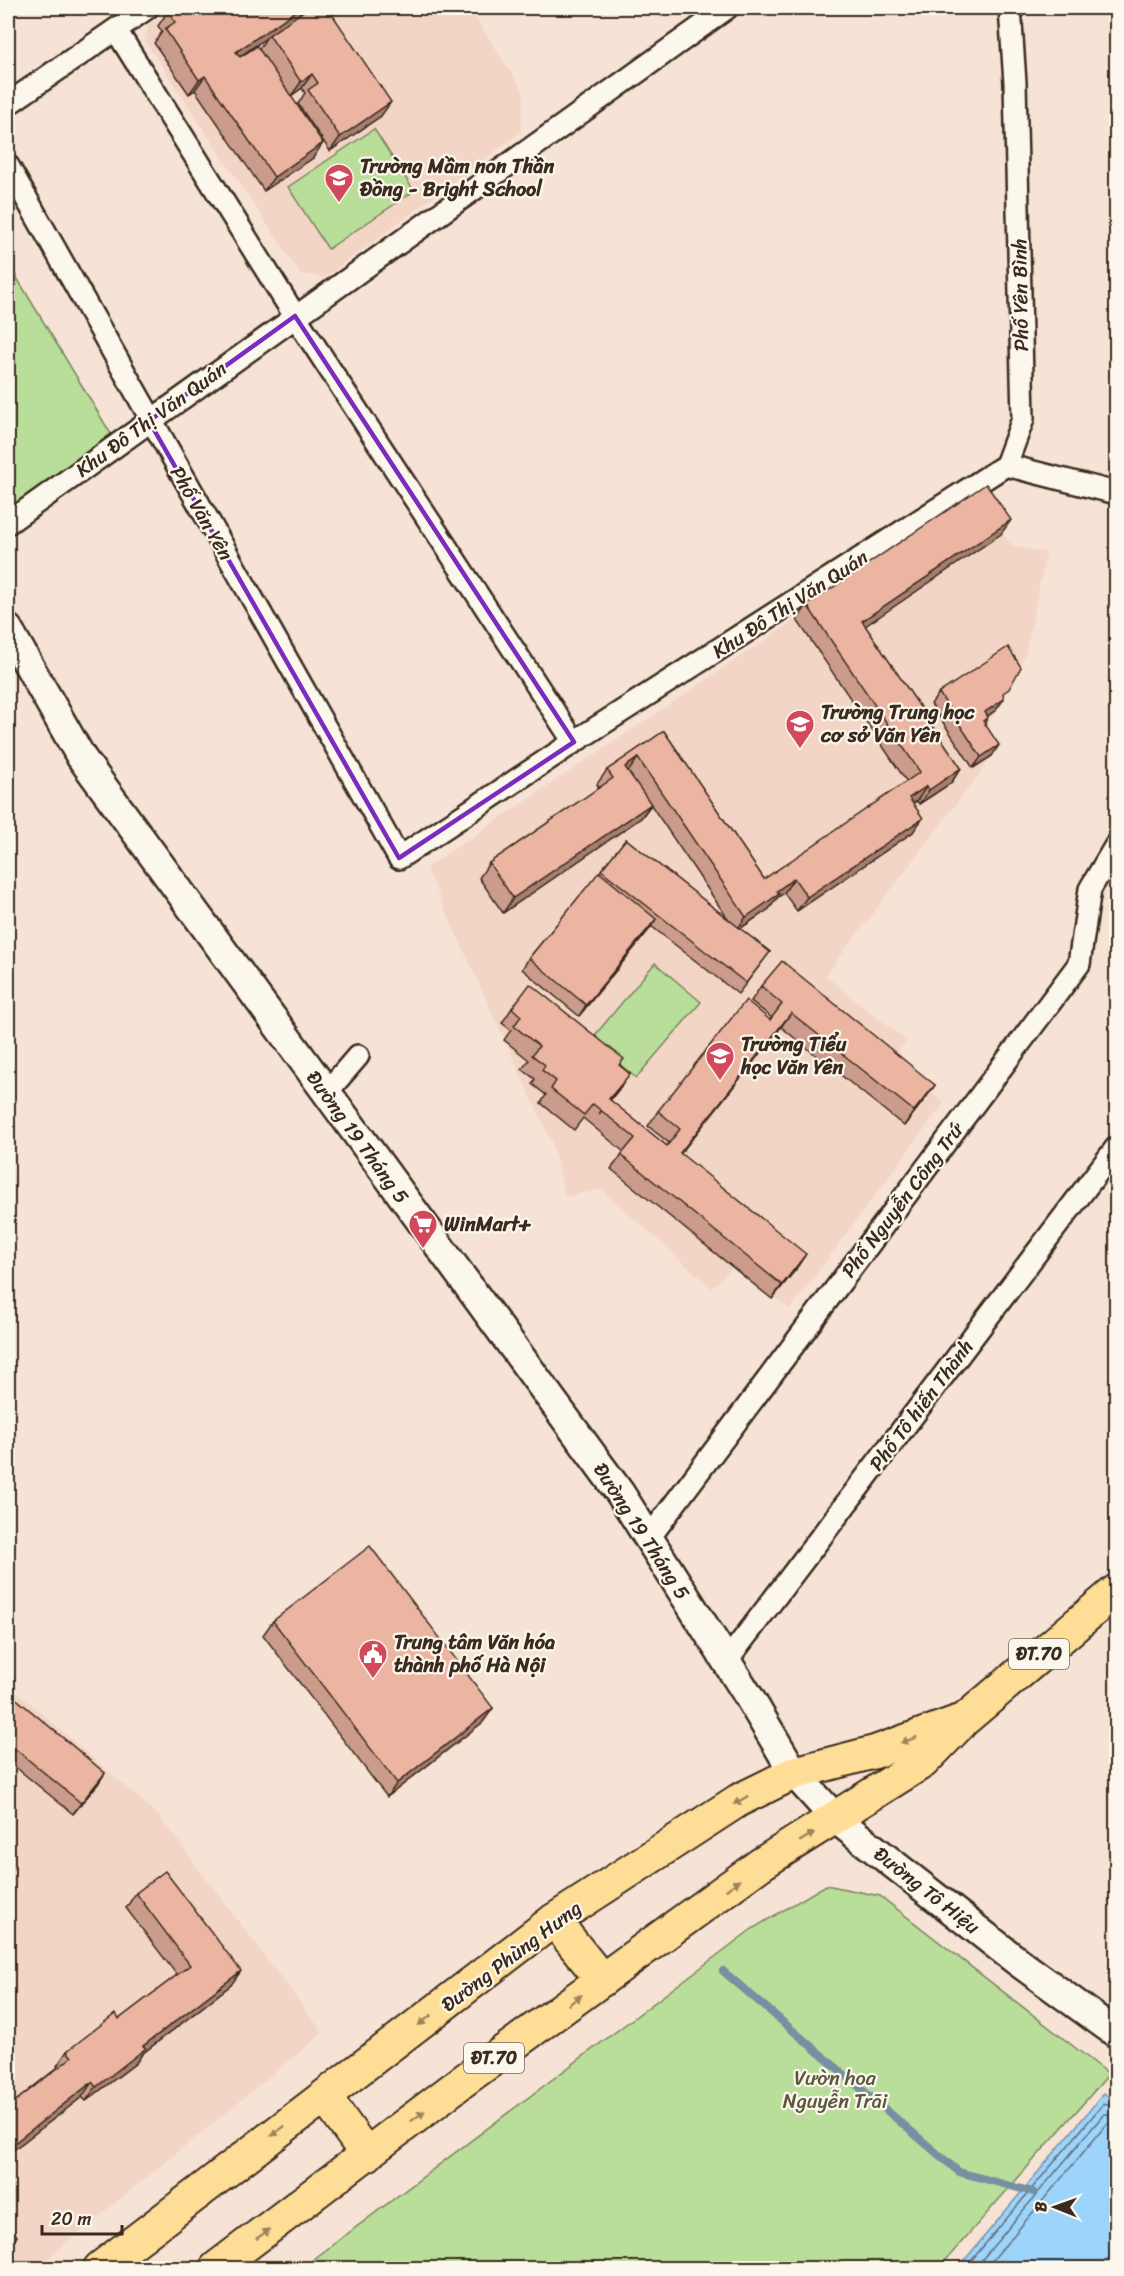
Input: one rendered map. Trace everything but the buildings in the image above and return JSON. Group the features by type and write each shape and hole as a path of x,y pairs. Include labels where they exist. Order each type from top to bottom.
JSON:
{"main road":[{"name":"Đường Phùng Hưng","path":"216,2268 602,1980 762,1864 836,1819 922,1762 964,1720 1116,1591"},
{"name":"Đường Phùng Hưng","path":"100,2268 554,1920 739,1800 794,1773 875,1752 964,1720"},
{"path":"554,1920 602,1980"},
{"path":"325,2097 367,2155"}],"street":[{"path":"8,104 147,8"},
{"name":"Khu Đô Thị Văn Quán","path":"8,523 727,8"},
{"name":"Phố Yên Bình","path":"1006,465 1023,419 1015,83 1010,8"},
{"path":"116,30 295,316 574,742"},
{"name":"Phố Văn Yên","path":"8,166 149,421 399,858"},
{"path":"1006,465 1116,493"},
{"name":"Khu Đô Thị Văn Quán","path":"399,858 574,742 1006,465"},
{"name":"Đường 19 Tháng 5","path":"8,629 81,758 620,1493 794,1773 836,1819"},
{"name":"Phố Nguyễn Công Trứ","path":"649,1538 1079,964 1090,889 1115,851"},
{"path":"326,1093 358,1056"},
{"name":"Phố Tô hiến Thành","path":"726,1662 1116,1148"},
{"name":"Đường Tô Hiệu","path":"836,1819 1017,1961 1116,2033"}],"highlighted area":[{"path":"295,316 574,742 399,858 149,421"}],"shaded area":[{"name":"Trường Mầm non Thần Đồng - Bright School","path":"174,8 469,8 524,92 521,132 324,278 300,274 145,41 148,25"},
{"path":"976,498 1012,546 1046,553 1025,656 986,729 1002,744 825,976 907,1041 891,1061 944,1103 790,1309 733,1267 712,1288 600,1189 565,1197 552,1143 426,868"},
{"path":"8,1684 159,1816 323,2033 36,2268 8,2268"}],"green space":[{"path":"374,129 414,191 328,249 288,187"},
{"path":"8,263 117,444 8,519"},
{"path":"655,963 701,1002 636,1078 591,1040"},
{"name":"Vườn hoa Nguyễn Trãi","path":"826,1885 880,1896 1109,2074 939,2268 302,2268 752,1929"},
{"path":"1116,2242 1116,2268 1092,2268"}],"water":[{"path":"1104,2093 1116,2103 1116,2250 1099,2268 958,2268"}],"waterway":[{"path":"723,1971 959,2172 1033,2192"}],"place":[{"name":"Trường Mầm non Thần Đồng - Bright School","path":"339,204"},
{"name":"Trường Trung học cơ sở Văn Yên","path":"800,750"},
{"name":"Trường Tiểu học Văn Yên","path":"720,1082"},
{"name":"WinMart+","path":"423,1250"},
{"name":"Trung tâm Văn hóa thành phố Hà Nội","path":"373,1680"}]}
